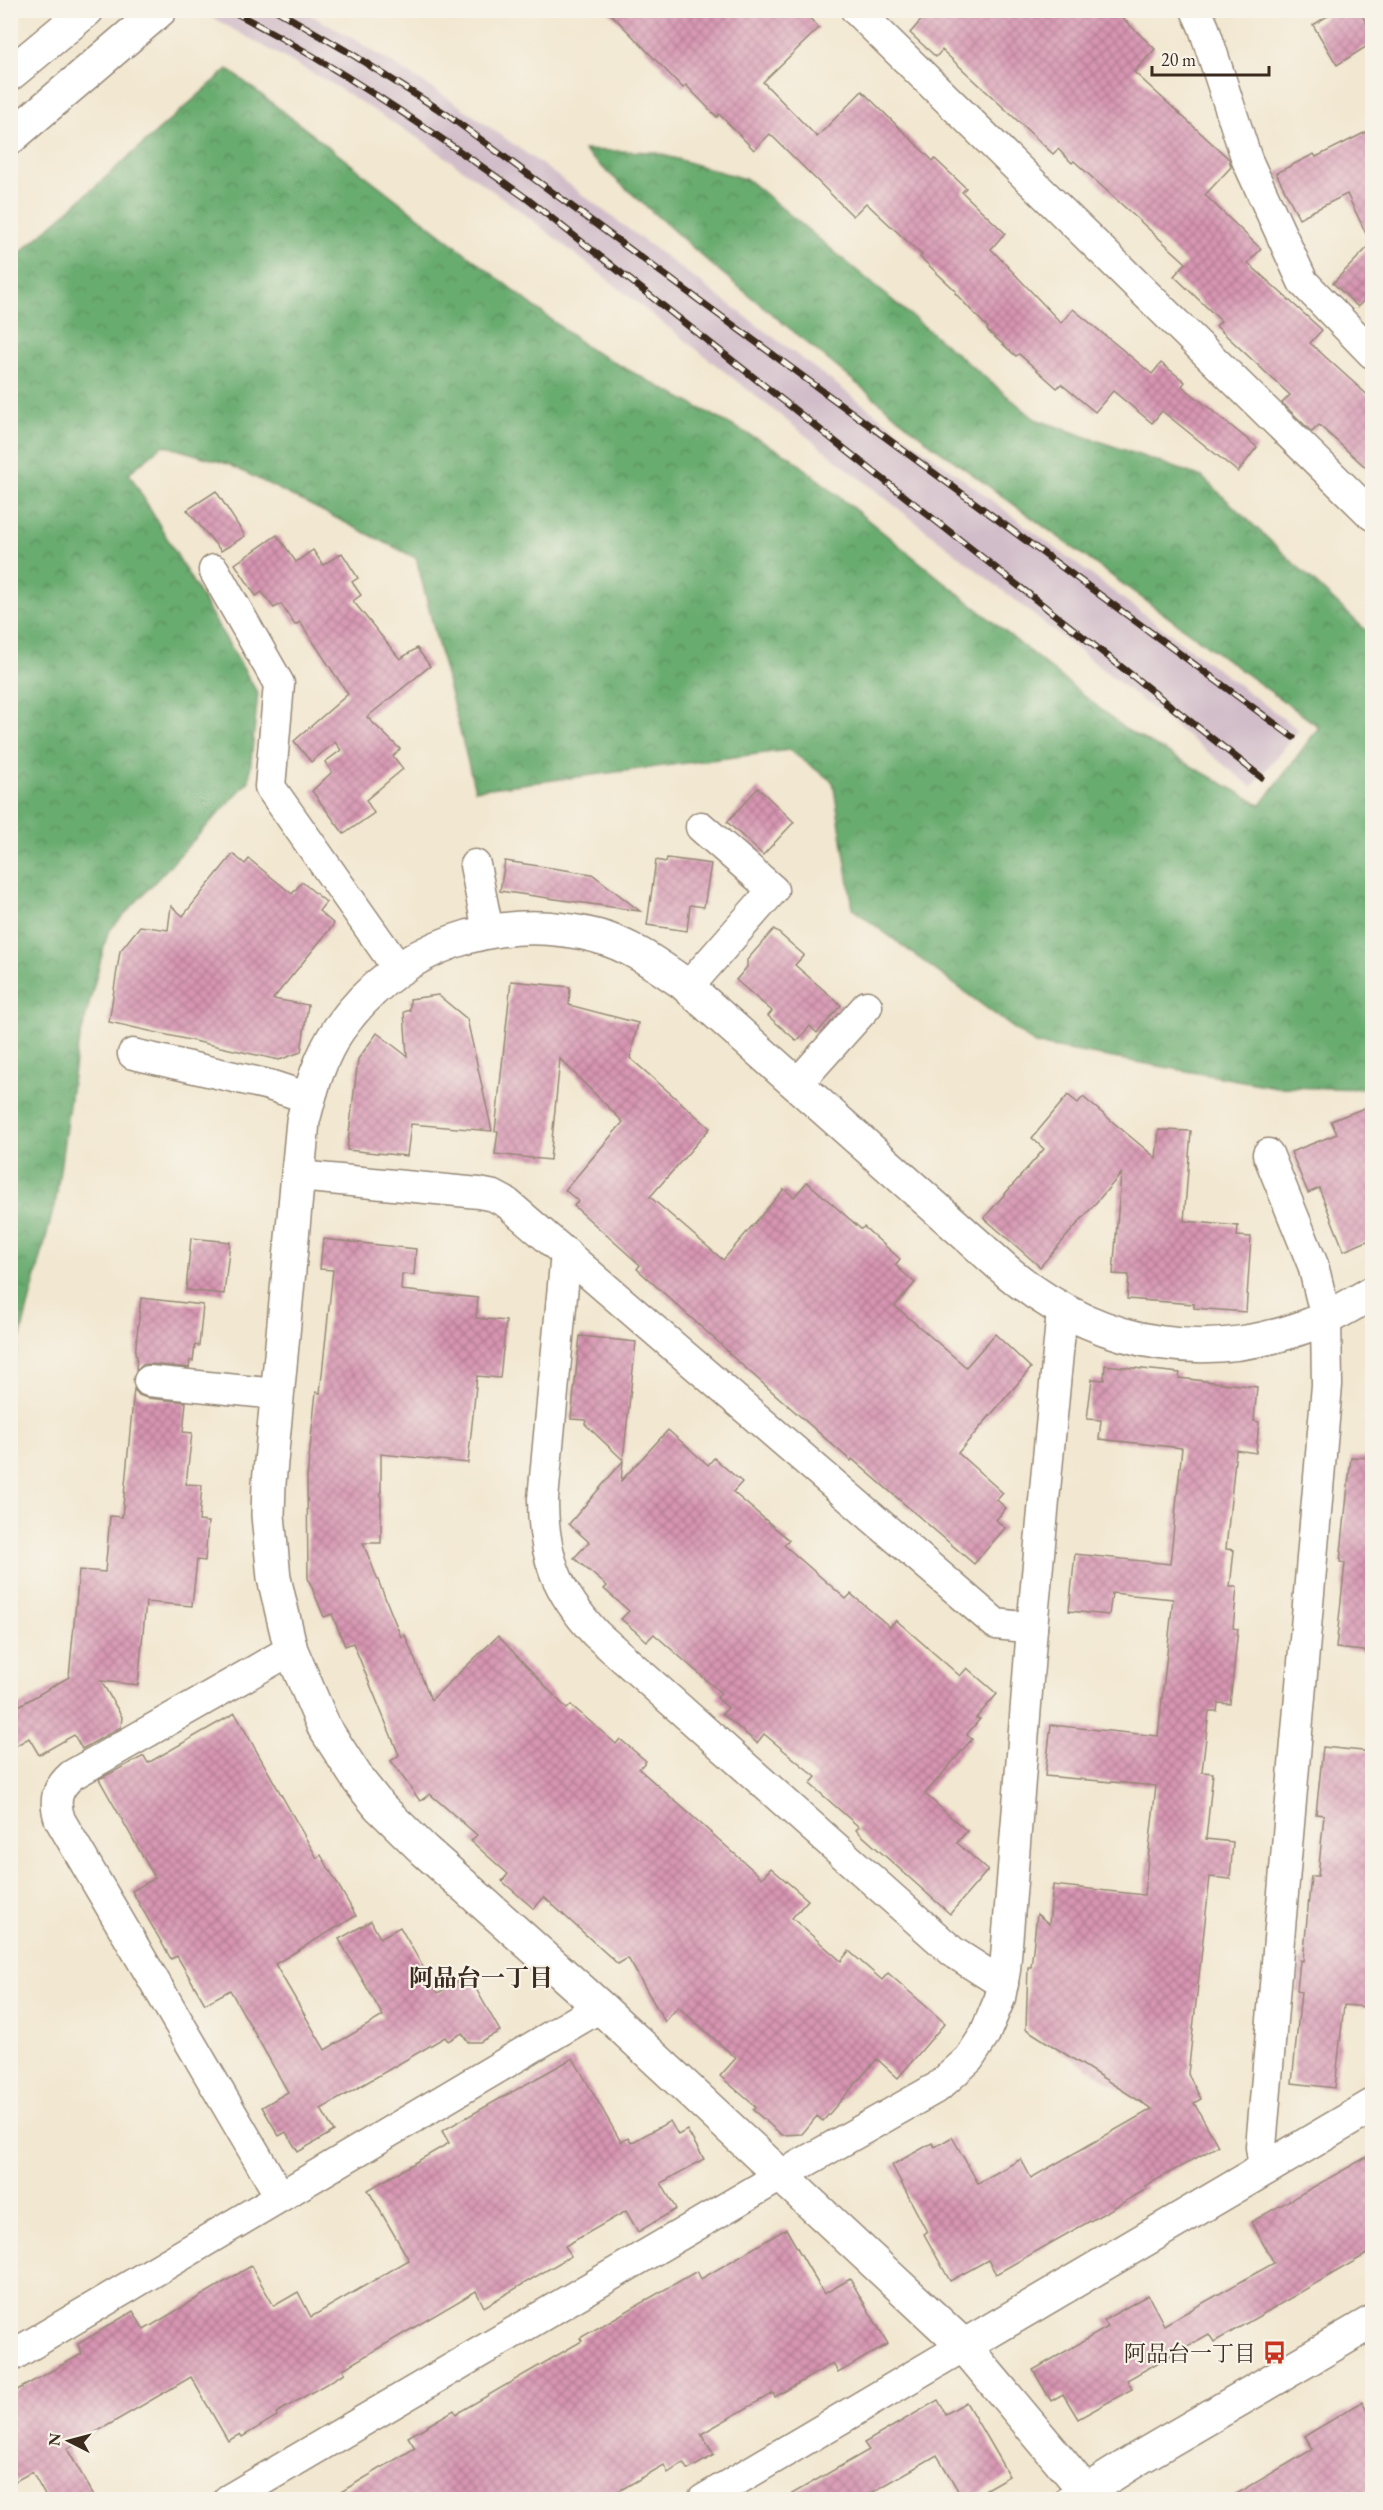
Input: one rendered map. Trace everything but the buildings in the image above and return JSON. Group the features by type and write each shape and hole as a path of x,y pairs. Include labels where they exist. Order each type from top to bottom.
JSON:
{"main road":[{"path":"10,74 87,10"},
{"path":"10,138 160,10"},
{"path":"1372,1293 1326,1318 1274,1336 1203,1346 1134,1338 1089,1323 1062,1310 1028,1288 688,987 643,955 597,936 549,927 488,931 453,940 409,962 370,992 338,1030 315,1074 303,1121 268,1515 273,1578 291,1650 324,1728 358,1781 379,1806 424,1850 600,2007 964,2346 1084,2497 1149,2452 1372,2322"},
{"path":"964,2346 1372,2106"}],"street":[{"path":"1196,10 1204,27 1247,160 1304,282 1372,353"},
{"path":"866,14 1372,515"},
{"path":"214,570 279,684 270,787 399,970"},
{"path":"688,987 773,890 701,827"},
{"path":"475,865 488,931"},
{"path":"797,1084 867,1006"},
{"path":"133,1054 269,1085 309,1098"},
{"path":"1264,2169 1261,2147 1326,1385 1326,1318 1313,1265 1268,1154"},
{"path":"298,1176 494,1196 513,1207 996,1624 1032,1628"},
{"path":"566,1253 543,1499 543,1530 549,1559 560,1587 576,1613 605,1642 953,1952 1003,1984"},
{"path":"228,2499 782,2175 926,2095 949,2079 969,2059 984,2036 1000,1998 1003,1984 1032,1628 1062,1310"},
{"path":"149,1381 277,1394"},
{"path":"280,2196 60,1820 56,1808 56,1795 62,1783 72,1774 291,1650"},
{"path":"10,2357 600,2007"},
{"path":"703,2499 964,2346"}],"shaded area":[{"path":"200,11 304,11 357,41 454,102 548,169 1299,730 1252,787 518,209 427,144 332,84"}],"green space":[{"path":"228,69 589,349 789,456 1125,729 1261,805 1319,727 928,442 711,264 583,150 653,152 748,180 1035,419 1202,477 1372,636 1372,1089 1276,1087 1035,1044 853,909 833,782 789,750 475,790 416,558 228,464 163,445 129,473 258,694 249,781 108,932 76,1054 56,1199 11,1373 11,261"}],"railway":[{"path":"230,10 344,75 526,198 1261,777"},
{"path":"276,10 350,53 446,114 1293,737"}],"place":[{"name":"阿品台一丁目","path":"1274,2353"}],"district":[{"name":"阿品台一丁目","path":"481,1977"}]}
